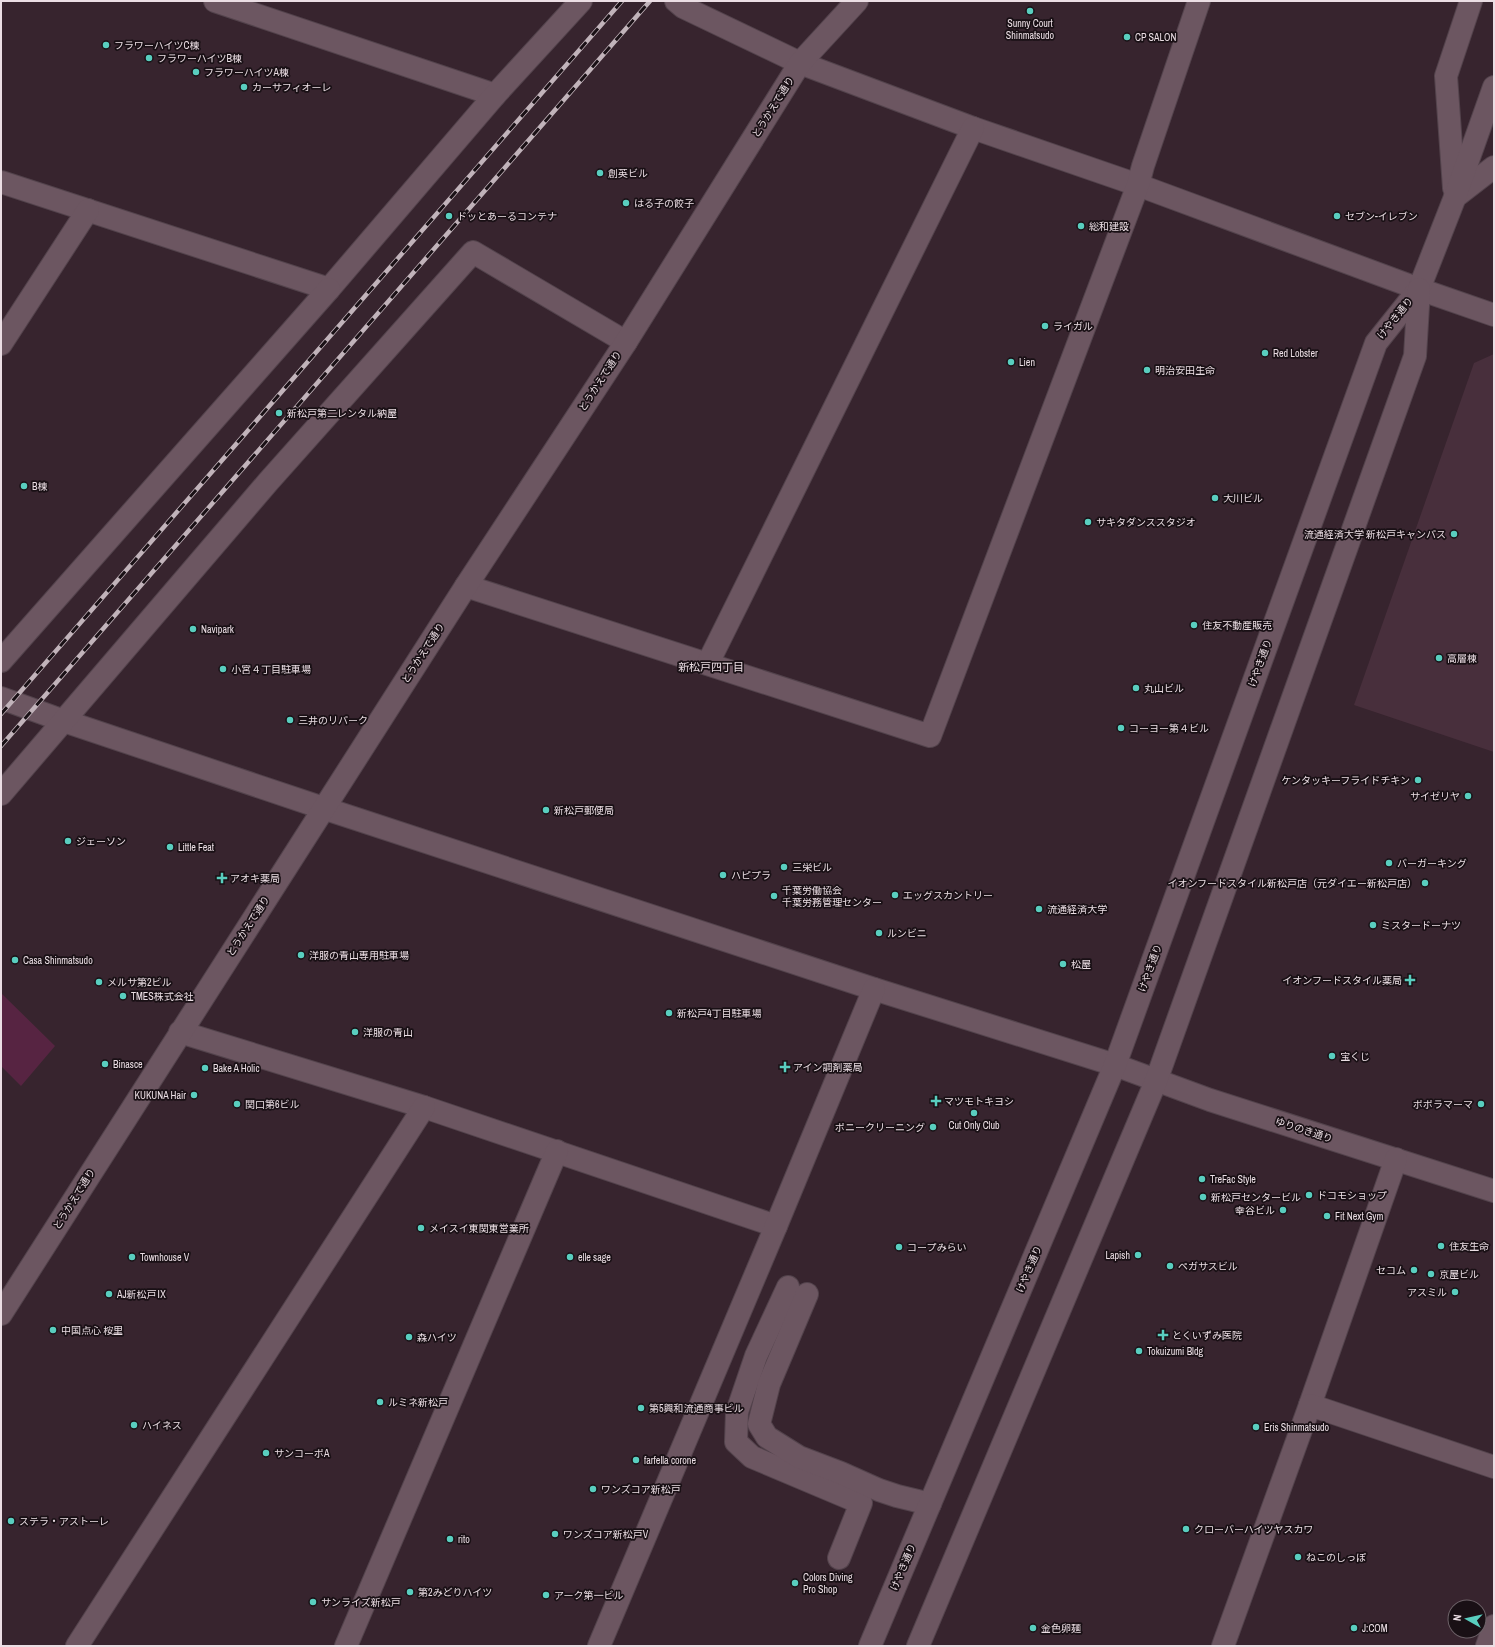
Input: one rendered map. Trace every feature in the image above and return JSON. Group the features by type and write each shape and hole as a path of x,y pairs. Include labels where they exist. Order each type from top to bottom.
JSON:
{"street":[{"path":"216,1 495,95"},
{"path":"1,661 329,289 495,95 581,1"},
{"path":"676,1 683,7 800,63 973,128 1138,185 1419,289 1494,315"},
{"name":"とうかえで通り","path":"1,1314 323,808 626,342 800,63 857,1"},
{"path":"466,586 930,736 1138,185 1142,166 1200,1"},
{"path":"1455,197 1446,76 1471,1"},
{"name":"けやき通り","path":"870,1646 1115,1065 1376,343 1419,289 1455,197 1494,87"},
{"path":"708,663 973,128"},
{"path":"1455,197 1494,167"},
{"path":"1,182 329,289"},
{"path":"1,344 88,210"},
{"path":"1,794 268,482 473,252 626,342"},
{"name":"けやき通り","path":"918,1646 1156,1081 1415,356 1419,289"},
{"name":"ゆりのき通り","path":"1,698 64,721 323,808 874,989 1115,1065 1156,1081 1494,1191"},
{"path":"599,1646 874,989"},
{"path":"180,1032 424,1107 776,1226"},
{"path":"77,1646 424,1107"},
{"path":"346,1646 557,1151"},
{"path":"1223,1646 1396,1159"},
{"path":"839,1558 861,1503 752,1457 736,1442 737,1412 756,1356 797,1290 769,1384 759,1424 767,1437 799,1457 841,1473 879,1490 930,1504"},
{"path":"1310,1404 1494,1467"},
{"path":"1487,1646 1494,1626"}],"shaded area":[{"name":"流通経済大学 新松戸キャンパス","path":"1494,354 1494,752 1354,705 1474,363"},
{"path":"1,993 55,1046 21,1086 1,1066"}],"railway":[{"path":"1,714 622,1"},
{"path":"1,746 650,1"}],"place":[{"name":"Sunny Court Shinmatsudo","path":"1030,11"},
{"name":"CP SALON","path":"1127,37"},
{"name":"フラワーハイツC棟","path":"106,45"},
{"name":"フラワーハイツB棟","path":"149,58"},
{"name":"フラワーハイツA棟","path":"196,72"},
{"name":"カーサフィオーレ","path":"244,87"},
{"name":"創英ビル","path":"600,173"},
{"name":"はる子の餃子","path":"626,203"},
{"name":"ドッとあーるコンテナ","path":"449,216"},
{"name":"セブン-イレブン","path":"1337,216"},
{"name":"総和建設","path":"1081,226"},
{"name":"ライガル","path":"1045,326"},
{"name":"Red Lobster","path":"1265,353"},
{"name":"Lien","path":"1011,362"},
{"name":"明治安田生命","path":"1147,370"},
{"name":"新松戸第二レンタル納屋","path":"279,413"},
{"name":"B棟","path":"24,486"},
{"name":"大川ビル","path":"1215,498"},
{"name":"サキタダンススタジオ","path":"1088,522"},
{"name":"流通経済大学 新松戸キャンパス","path":"1454,534"},
{"name":"住友不動産販売","path":"1194,625"},
{"name":"Navipark","path":"193,629"},
{"name":"高層棟","path":"1439,658"},
{"name":"小宮４丁目駐車場","path":"223,669"},
{"name":"丸山ビル","path":"1136,688"},
{"name":"三井のリパーク","path":"290,720"},
{"name":"コーヨー第４ビル","path":"1121,728"},
{"name":"ケンタッキーフライドチキン","path":"1418,780"},
{"name":"サイゼリヤ","path":"1468,796"},
{"name":"新松戸郵便局","path":"546,810"},
{"name":"ジェーソン","path":"68,841"},
{"name":"Little Feat","path":"170,847"},
{"name":"バーガーキング","path":"1389,863"},
{"name":"三栄ビル","path":"784,867"},
{"name":"ハピプラ","path":"723,875"},
{"name":"アオキ薬局","path":"222,878"},
{"name":"イオンフードスタイル新松戸店（元ダイエー新松戸店）","path":"1425,883"},
{"name":"エッグスカントリー","path":"895,895"},
{"name":"千葉労働協会 千葉労務管理センター","path":"774,896"},
{"name":"流通経済大学","path":"1039,909"},
{"name":"ミスタードーナツ","path":"1373,925"},
{"name":"ルンビニ","path":"879,933"},
{"name":"洋服の青山専用駐車場","path":"301,955"},
{"name":"Casa Shinmatsudo","path":"15,960"},
{"name":"松屋","path":"1063,964"},
{"name":"イオンフードスタイル薬局","path":"1410,980"},
{"name":"メルサ第2ビル","path":"99,982"},
{"name":"TMES株式会社","path":"123,996"},
{"name":"新松戸4丁目駐車場","path":"669,1013"},
{"name":"洋服の青山","path":"355,1032"},
{"name":"宝くじ","path":"1332,1056"},
{"name":"Binasce","path":"105,1064"},
{"name":"アイン調剤薬局","path":"785,1067"},
{"name":"Bake A Holic","path":"205,1068"},
{"name":"KUKUNA Hair","path":"194,1095"},
{"name":"マツモトキヨシ","path":"936,1101"},
{"name":"関口第6ビル","path":"237,1104"},
{"name":"ポポラマーマ","path":"1481,1104"},
{"name":"Cut Only Club","path":"974,1113"},
{"name":"ポニークリーニング","path":"933,1127"},
{"name":"TreFac Style","path":"1202,1179"},
{"name":"ドコモショップ","path":"1309,1195"},
{"name":"新松戸センタービル","path":"1203,1197"},
{"name":"幸谷ビル","path":"1283,1210"},
{"name":"Fit Next Gym","path":"1327,1216"},
{"name":"メイスイ東関東営業所","path":"421,1228"},
{"name":"住友生命","path":"1441,1246"},
{"name":"コープみらい","path":"899,1247"},
{"name":"Lapish","path":"1138,1255"},
{"name":"Townhouse V","path":"132,1257"},
{"name":"elle sage","path":"570,1257"},
{"name":"ペガサスビル","path":"1170,1266"},
{"name":"セコム","path":"1414,1270"},
{"name":"京屋ビル","path":"1431,1274"},
{"name":"アスミル","path":"1455,1292"},
{"name":"AJ新松戸Ⅸ","path":"109,1294"},
{"name":"中国点心 桉里","path":"53,1330"},
{"name":"とくいずみ医院","path":"1163,1335"},
{"name":"森ハイツ","path":"409,1337"},
{"name":"Tokuizumi Bldg","path":"1139,1351"},
{"name":"ルミネ新松戸","path":"380,1402"},
{"name":"第5興和流通商事ビル","path":"641,1408"},
{"name":"ハイネス","path":"134,1425"},
{"name":"Eris Shinmatsudo","path":"1256,1427"},
{"name":"サンコーポA","path":"266,1453"},
{"name":"farfella corone","path":"636,1460"},
{"name":"ワンズコア新松戸","path":"593,1489"},
{"name":"ステラ・アストーレ","path":"11,1521"},
{"name":"クローバーハイツヤスカワ","path":"1186,1529"},
{"name":"ワンズコア新松戸V","path":"555,1534"},
{"name":"rito","path":"450,1539"},
{"name":"ねこのしっぽ","path":"1298,1557"},
{"name":"Colors Diving Pro Shop","path":"795,1583"},
{"name":"第2みどりハイツ","path":"410,1592"},
{"name":"アーク第一ビル","path":"546,1595"},
{"name":"サンライズ新松戸","path":"313,1602"},
{"name":"金色卵麺","path":"1033,1628"},
{"name":"J:COM","path":"1354,1628"}],"district":[{"name":"新松戸四丁目","path":"711,667"}]}
